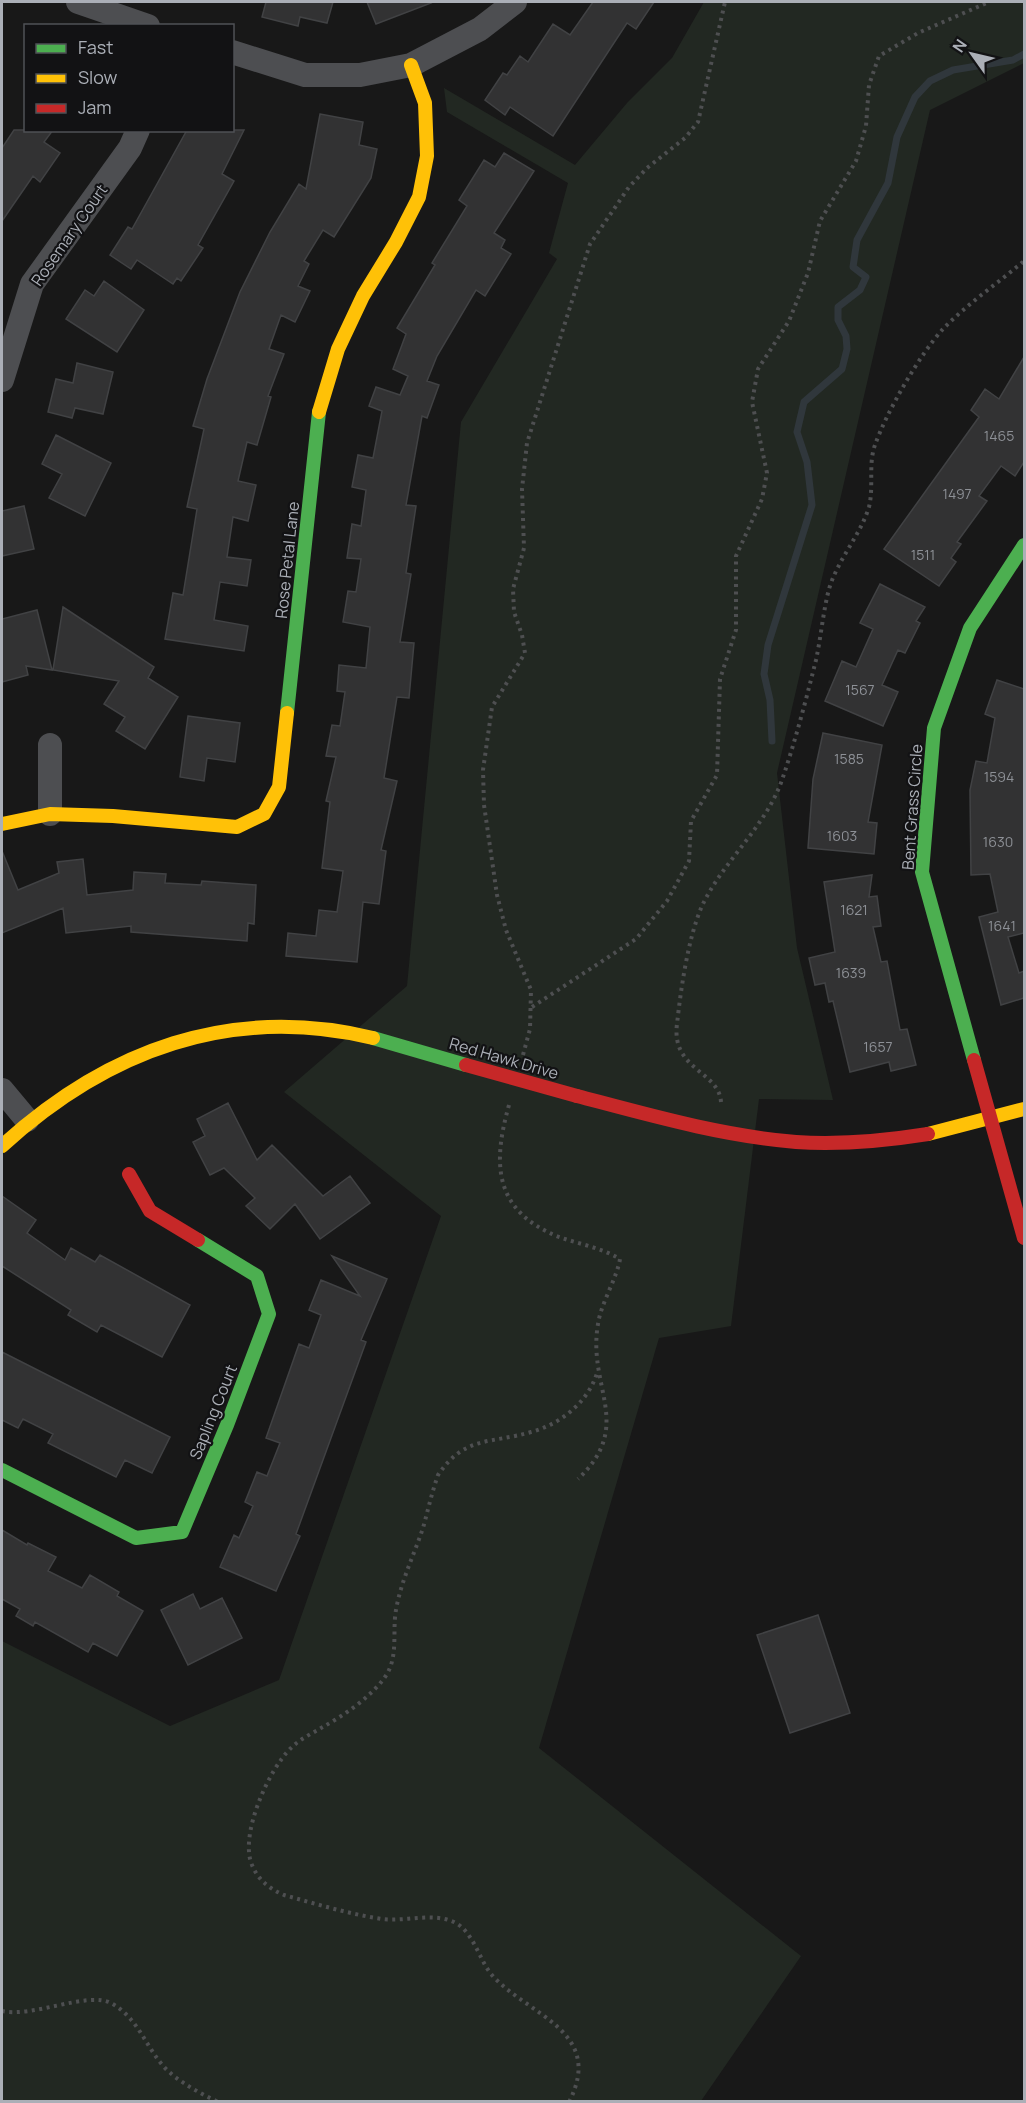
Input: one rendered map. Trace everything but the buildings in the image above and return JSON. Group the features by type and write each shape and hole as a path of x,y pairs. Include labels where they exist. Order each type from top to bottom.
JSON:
{"street":[{"path":"78,2 142,24"},
{"path":"234,53 305,75 360,75 411,65 480,29 515,2"},
{"name":"Rose Petal Lane","path":"2,824 50,814 113,816 237,827 264,814 279,787 309,516 316,422 338,349 363,296 396,242 419,197 428,156 425,103 411,65"},
{"name":"Rosemary Court","path":"2,380 32,284 130,148 137,132"},
{"name":"Bent Grass Circle","path":"1024,545 970,628 934,728 922,872 1024,1238"},
{"path":"50,745 50,814"},
{"name":"Red Hawk Drive","path":"2,1146 27,1120 67,1090 108,1068 164,1046 227,1031 285,1028 328,1029 365,1036 577,1096 730,1133 766,1139 826,1143 901,1137 990,1121 1024,1109"},
{"path":"2,1090 27,1120"},
{"name":"Sapling Court","path":"2,1470 136,1538 182,1532 227,1425 269,1314 256,1276 150,1211 129,1174"}],"path":[{"path":"521,1062 530,1029 531,990 506,930 497,895 484,805 483,770 492,707 525,653 514,612 513,589 524,548 522,489 527,443 590,244 629,187 647,168 685,138 698,122 725,2"},
{"path":"531,1007 636,939 667,901 689,861 691,821 717,775 720,679 736,630 736,556 762,499 766,473 752,402 758,369 789,321 808,273 820,221 856,161 866,126 870,85 879,56 918,33 989,2"},
{"path":"721,1102 720,1092 713,1083 684,1058 676,1027 692,940 702,906 769,809 782,781 816,660 829,590 836,570 865,519 870,504 874,447 884,425 923,356 943,330 1024,261"},
{"path":"512,1095 500,1138 498,1168 506,1194 518,1212 537,1227 620,1259 598,1322 595,1345 597,1371 607,1425 604,1444 595,1463 578,1479"},
{"path":"569,2102 579,2073 578,2055 569,2037 538,2009 504,1986 490,1972 461,1926 443,1919 429,1917 380,1918 284,1895 270,1889 260,1878 252,1865 249,1851 250,1833 266,1785 278,1762 305,1736 350,1709 386,1675 396,1637 395,1612 403,1583 438,1475 447,1462 475,1443 532,1432 560,1418 585,1398 597,1371"},
{"path":"2,2011 49,2009 92,2000 110,2002 135,2022 166,2068 191,2088 218,2102"}],"shaded area":[{"path":"704,2 1024,2 1024,63 930,110 777,773 797,948 833,1100 759,1099 731,1326 659,1338 539,1748 801,1956 701,2101 2,2101 2,1641 170,1726 279,1680 441,1216 284,1092 407,986 461,422 557,259 549,253 568,183 447,112 444,88 575,165 627,103 672,58"}],"waterway":[{"path":"772,741 770,700 764,674 768,645 812,505 807,462 797,432 804,402 842,369 847,349 846,336 838,320 838,307 860,290 866,277 853,267 857,240 888,183 897,137 915,97 930,81 953,70 1013,60 1024,54"}],"traffic: fast":[{"path":"287,713 319,412"},
{"path":"974,1060 922,872 934,728 970,628 1024,545"},
{"path":"373,1038 466,1065"},
{"path":"2,1470 136,1538 182,1532 227,1425 269,1314 257,1276 198,1240"}],"traffic: slow":[{"path":"319,412 338,349 363,296 396,242 419,197 427,156 425,103 411,65"},
{"path":"2,824 50,814 113,816 237,827 264,814 279,787 287,713"},
{"path":"2,1146 42,1112 84,1084 128,1061 174,1043 221,1032 270,1027 321,1029 373,1038"},
{"path":"928,1134 1024,1109"}],"traffic: jam":[{"path":"974,1060 1024,1238"},
{"path":"466,1065 577,1096"},
{"path":"577,1096 686,1124 768,1139 846,1143 928,1134"},
{"path":"129,1174 150,1211 198,1240"}]}
